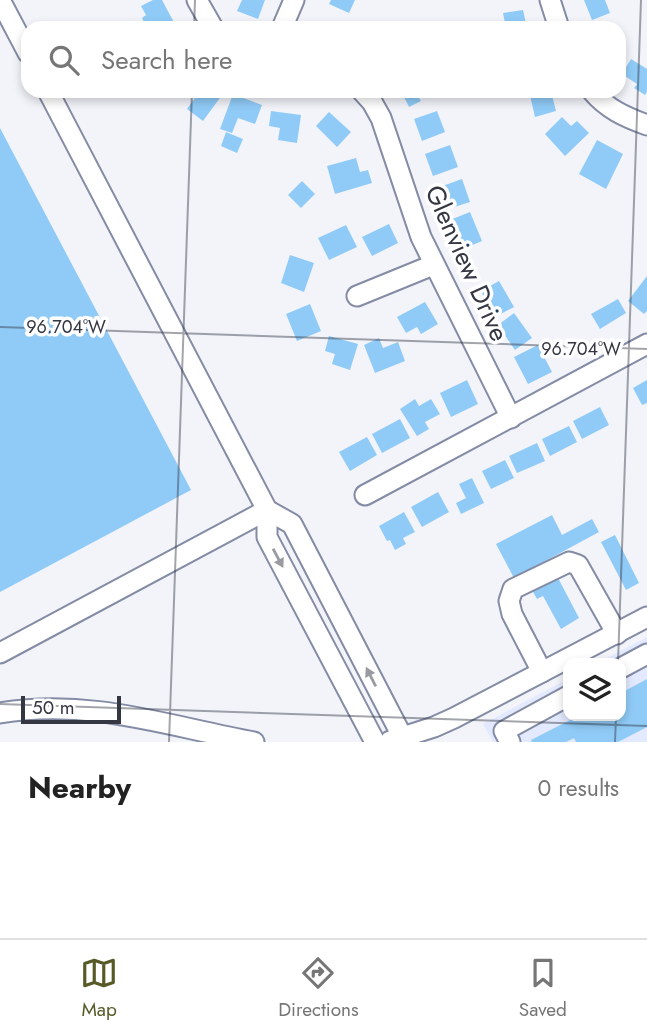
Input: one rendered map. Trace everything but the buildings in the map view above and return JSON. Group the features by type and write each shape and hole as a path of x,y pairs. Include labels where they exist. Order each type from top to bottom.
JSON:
{"street":[{"path":"0,0 21,40"},
{"path":"197,0 209,21"},
{"path":"285,21 294,0"},
{"path":"550,0 557,21"},
{"path":"52,98 267,510 267,537 375,742"},
{"name":"Glenview Drive","path":"368,98 382,118 421,237 433,265 511,418"},
{"path":"598,98 615,112 647,125"},
{"path":"357,296 433,265"},
{"path":"365,495 647,344"},
{"path":"0,653 267,510"},
{"path":"267,510 292,524 395,740 454,718 647,617"},
{"path":"542,672 512,614 509,601 513,589 569,562 578,565 617,634"},
{"path":"626,665 647,654"},
{"path":"510,742 504,731 563,699"},
{"path":"0,713 35,708 103,711 254,742"}],"shaded area":[{"path":"647,637 647,742 493,742 483,724 563,682 563,721 626,721 626,658 607,658"}]}
